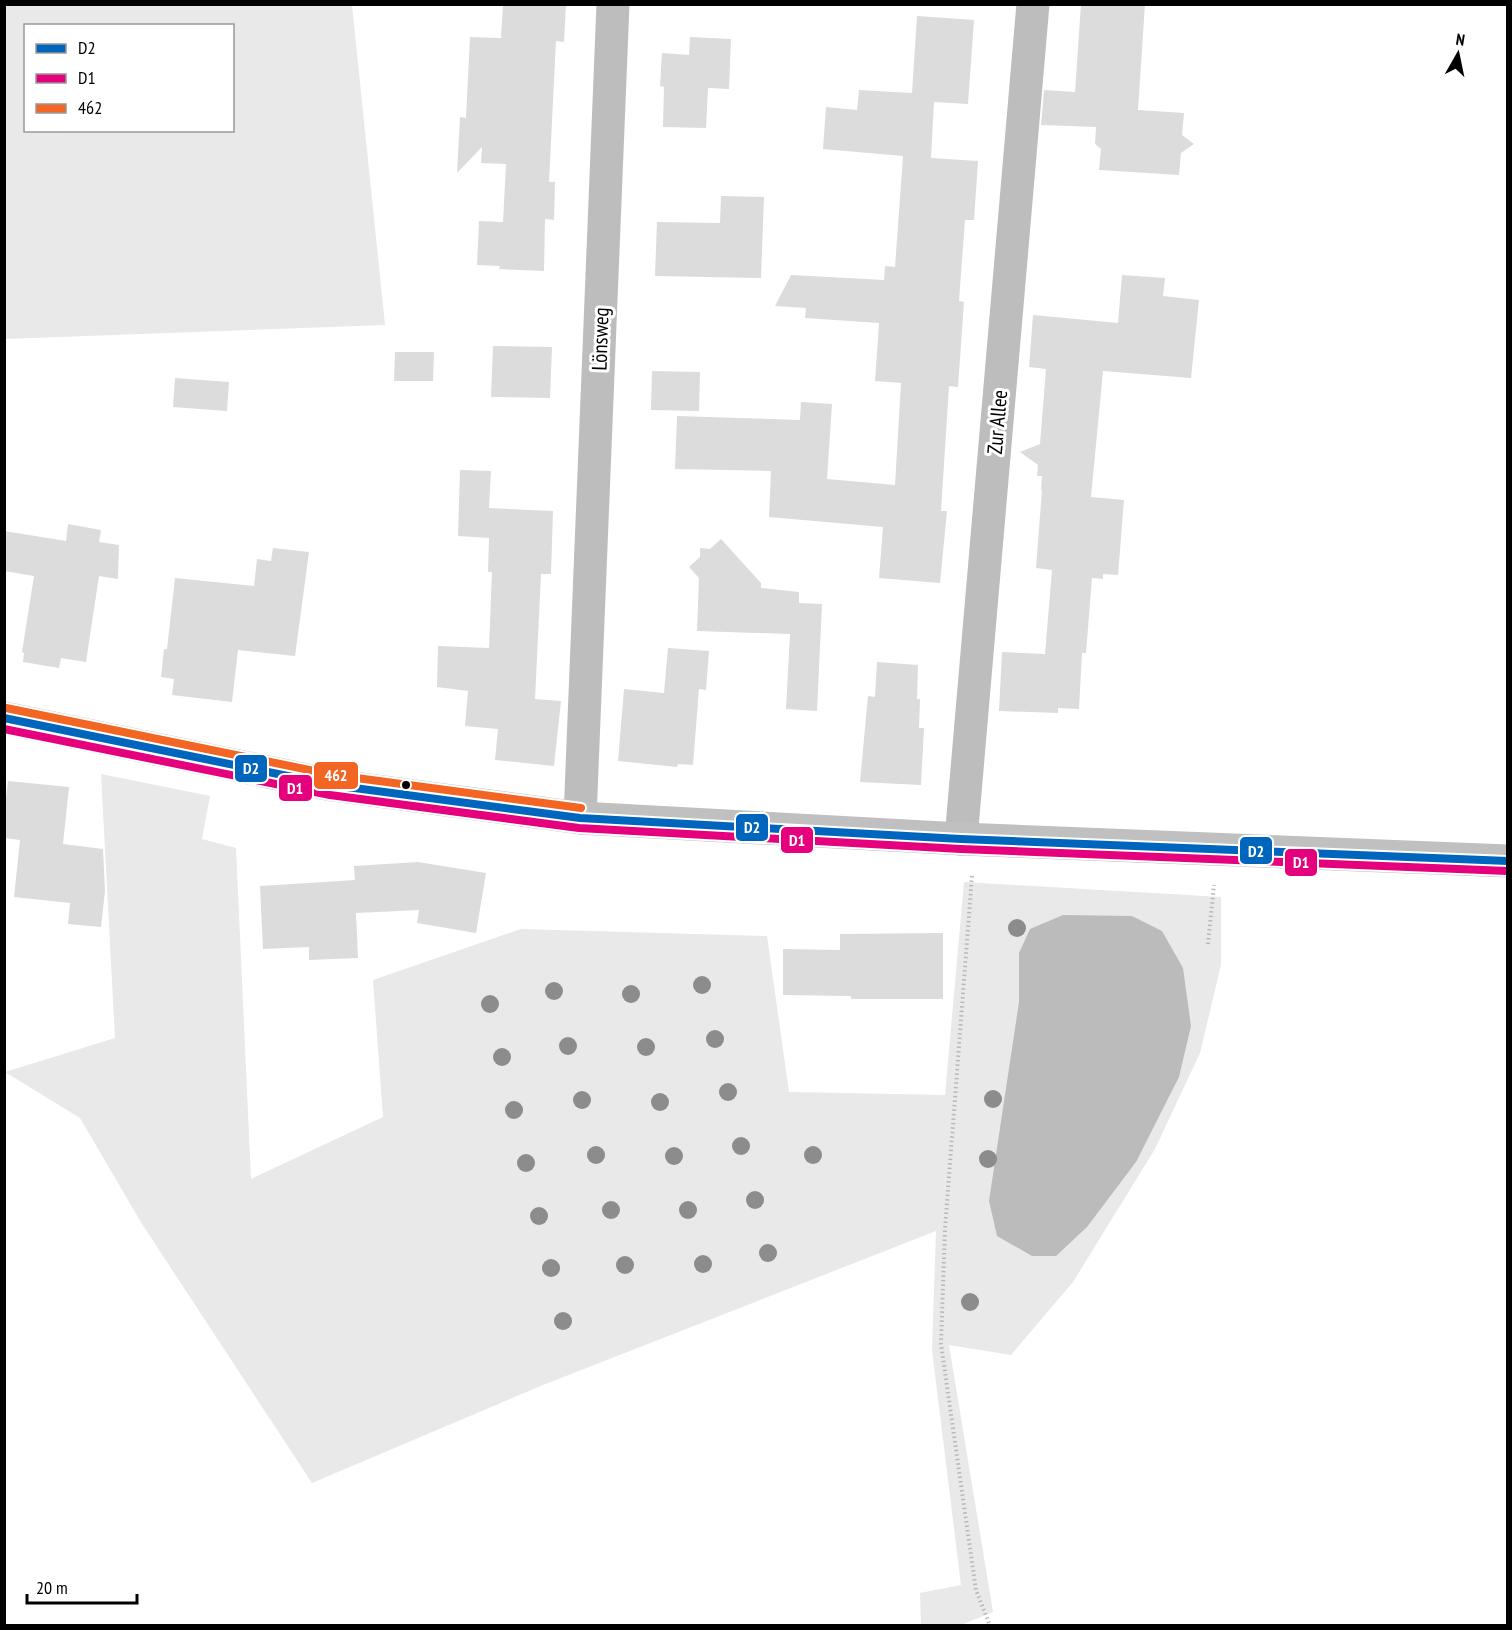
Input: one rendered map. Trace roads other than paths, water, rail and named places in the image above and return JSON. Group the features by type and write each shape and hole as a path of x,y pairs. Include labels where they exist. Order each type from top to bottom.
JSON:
{"main road":[{"path":"4,718 332,785 580,818 968,839 1508,861"}],"street":[{"name":"Lönsweg","path":"580,818 613,4"},
{"name":"Zur Allee","path":"968,839 1034,4"}]}
